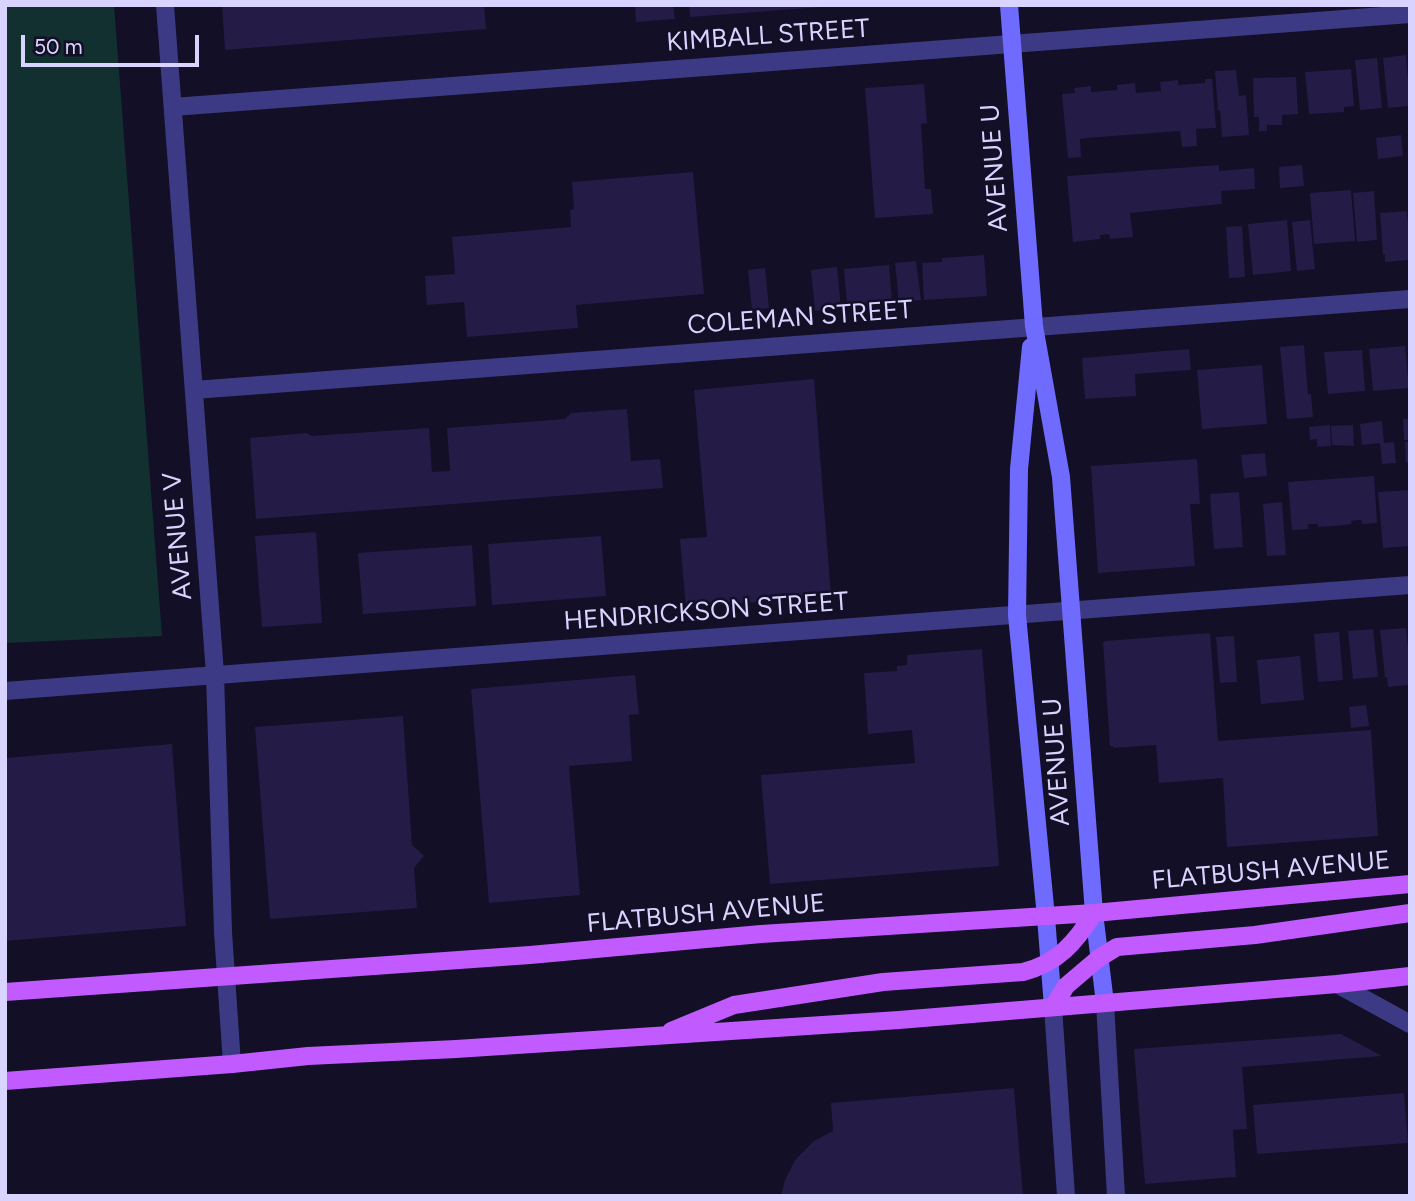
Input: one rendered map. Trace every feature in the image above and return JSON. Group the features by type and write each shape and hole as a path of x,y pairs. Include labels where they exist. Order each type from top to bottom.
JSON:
{"main road":[{"name":"AVENUE U","path":"1009,5 1034,327 1061,477 1094,914 1105,1003"},
{"name":"AVENUE U","path":"1034,327 1019,469 1017,615 1053,1007"},
{"name":"FLATBUSH AVENUE","path":"5,992 504,957 761,934 1094,914 1410,884"},
{"path":"1053,1007 1066,986 1099,958 1117,947 1255,935 1410,913"},
{"path":"658,1036 734,1005 883,982 1023,972 1038,968 1060,955 1094,914"},
{"path":"5,1081 308,1056 808,1027 1410,976"}],"street":[{"name":"AVENUE V","path":"164,5 215,674 222,919 232,1064"},
{"name":"KIMBALL STREET","path":"173,107 1410,14"},
{"name":"COLEMAN STREET","path":"194,390 1410,299"},
{"name":"HENDRICKSON STREET","path":"5,691 1410,585"},
{"path":"1337,984 1410,1024"},
{"name":"AVENUE U","path":"1105,1003 1116,1196"},
{"name":"AVENUE U","path":"1053,1007 1066,1196"}],"green space":[{"path":"5,5 114,5 162,636 5,643"}],"building":[{"path":"222,5 484,5 486,29 225,50"},
{"path":"635,5 673,5 675,19 636,22"},
{"path":"689,5 822,5 822,7 690,17"},
{"path":"1406,55 1410,106 1388,108 1383,58"},
{"path":"1377,58 1382,108 1360,110 1355,60"},
{"path":"1351,69 1354,106 1344,107 1344,112 1309,114 1305,72"},
{"path":"1236,70 1239,96 1246,95 1249,135 1222,137 1215,71"},
{"path":"1296,77 1298,114 1282,115 1282,125 1267,125 1267,131 1259,131 1259,117 1254,117 1253,78"},
{"path":"1205,79 1212,79 1216,128 1196,129 1197,146 1182,147 1180,131 1086,138 1080,139 1081,157 1068,158 1062,94 1075,93 1074,88 1091,86 1091,92 1117,90 1117,85 1135,83 1136,93 1161,91 1160,82 1178,80 1178,85 1205,83"},
{"path":"924,84 927,123 921,124 925,189 931,189 933,214 875,218 865,88"},
{"path":"1401,135 1403,156 1378,159 1376,138"},
{"path":"1219,165 1219,171 1254,168 1255,189 1221,191 1222,204 1130,213 1133,237 1110,239 1109,234 1100,235 1100,239 1073,242 1067,176"},
{"path":"1302,165 1304,186 1280,188 1279,167"},
{"path":"693,172 704,294 576,305 578,328 467,337 464,302 427,305 425,276 455,274 452,237 571,227 570,210 574,209 572,182"},
{"path":"1351,190 1355,241 1314,244 1310,193"},
{"path":"1374,191 1377,240 1357,242 1353,193"},
{"path":"1407,211 1410,252 1408,260 1385,262 1380,213"},
{"path":"1287,220 1291,271 1253,275 1248,224"},
{"path":"1310,220 1315,269 1297,271 1292,222"},
{"path":"1242,226 1245,277 1229,278 1226,227"},
{"path":"984,255 987,296 924,300 922,263 942,262 942,258"},
{"path":"916,261 921,300 899,302 895,263"},
{"path":"889,265 892,301 847,306 844,269"},
{"path":"837,267 841,308 815,311 811,270"},
{"path":"765,268 769,308 752,310 748,270"},
{"path":"1304,345 1308,394 1311,394 1313,417 1287,419 1280,347"},
{"path":"1405,346 1409,388 1373,391 1369,349"},
{"path":"1189,349 1191,370 1135,374 1136,396 1085,399 1082,358"},
{"path":"1362,350 1365,391 1328,394 1324,352"},
{"path":"1262,365 1267,424 1202,429 1197,370"},
{"path":"814,379 831,596 686,608 680,539 707,537 694,390"},
{"path":"627,409 631,461 660,459 663,488 256,519 250,438 429,428 432,472 450,471 447,428 565,419 571,413"},
{"path":"1403,419 1410,419 1410,440 1404,440"},
{"path":"1382,421 1384,443 1394,442 1396,463 1382,464 1380,443 1362,445 1360,424"},
{"path":"1330,425 1331,446 1317,447 1317,439 1310,440 1309,427"},
{"path":"1353,425 1354,446 1332,445 1331,426"},
{"path":"1405,442 1410,442 1410,462 1406,463"},
{"path":"1265,453 1267,476 1244,478 1241,455"},
{"path":"1197,459 1200,504 1190,504 1195,566 1098,573 1091,466"},
{"path":"1374,476 1377,523 1362,524 1361,520 1334,526 1318,527 1318,524 1308,524 1308,529 1292,530 1288,482"},
{"path":"1410,490 1410,546 1383,548 1378,492"},
{"path":"1239,492 1243,547 1214,549 1210,494"},
{"path":"1282,502 1286,555 1267,556 1263,504"},
{"path":"316,532 322,623 262,627 255,536"},
{"path":"601,536 606,596 492,605 488,544"},
{"path":"472,545 476,606 363,614 358,553"},
{"path":"1406,628 1409,685 1388,687 1380,630"},
{"path":"1373,629 1378,677 1353,679 1348,631"},
{"path":"1339,632 1343,680 1318,682 1314,634"},
{"path":"1210,633 1218,741 1371,730 1378,836 1227,847 1223,778 1159,783 1156,745 1110,746 1103,642"},
{"path":"1234,636 1237,682 1220,683 1216,637"},
{"path":"982,649 999,866 770,884 761,775 915,763 912,730 868,734 864,673 897,671 897,666 907,665 907,655"},
{"path":"1300,656 1304,700 1261,704 1257,660"},
{"path":"635,675 639,714 629,715 632,761 569,766 580,895 489,903 471,689"},
{"path":"1366,705 1369,726 1351,728 1349,707"},
{"path":"403,716 412,845 424,856 414,868 417,908 270,919 255,727"},
{"path":"172,744 186,926 5,941 5,758"},
{"path":"1341,1034 1382,1056 1242,1067 1247,1129 1233,1130 1236,1177 1145,1184 1134,1049"},
{"path":"1014,1088 1023,1196 781,1196 795,1160 814,1141 833,1131 831,1103"},
{"path":"1404,1093 1408,1143 1257,1154 1253,1105"}]}
